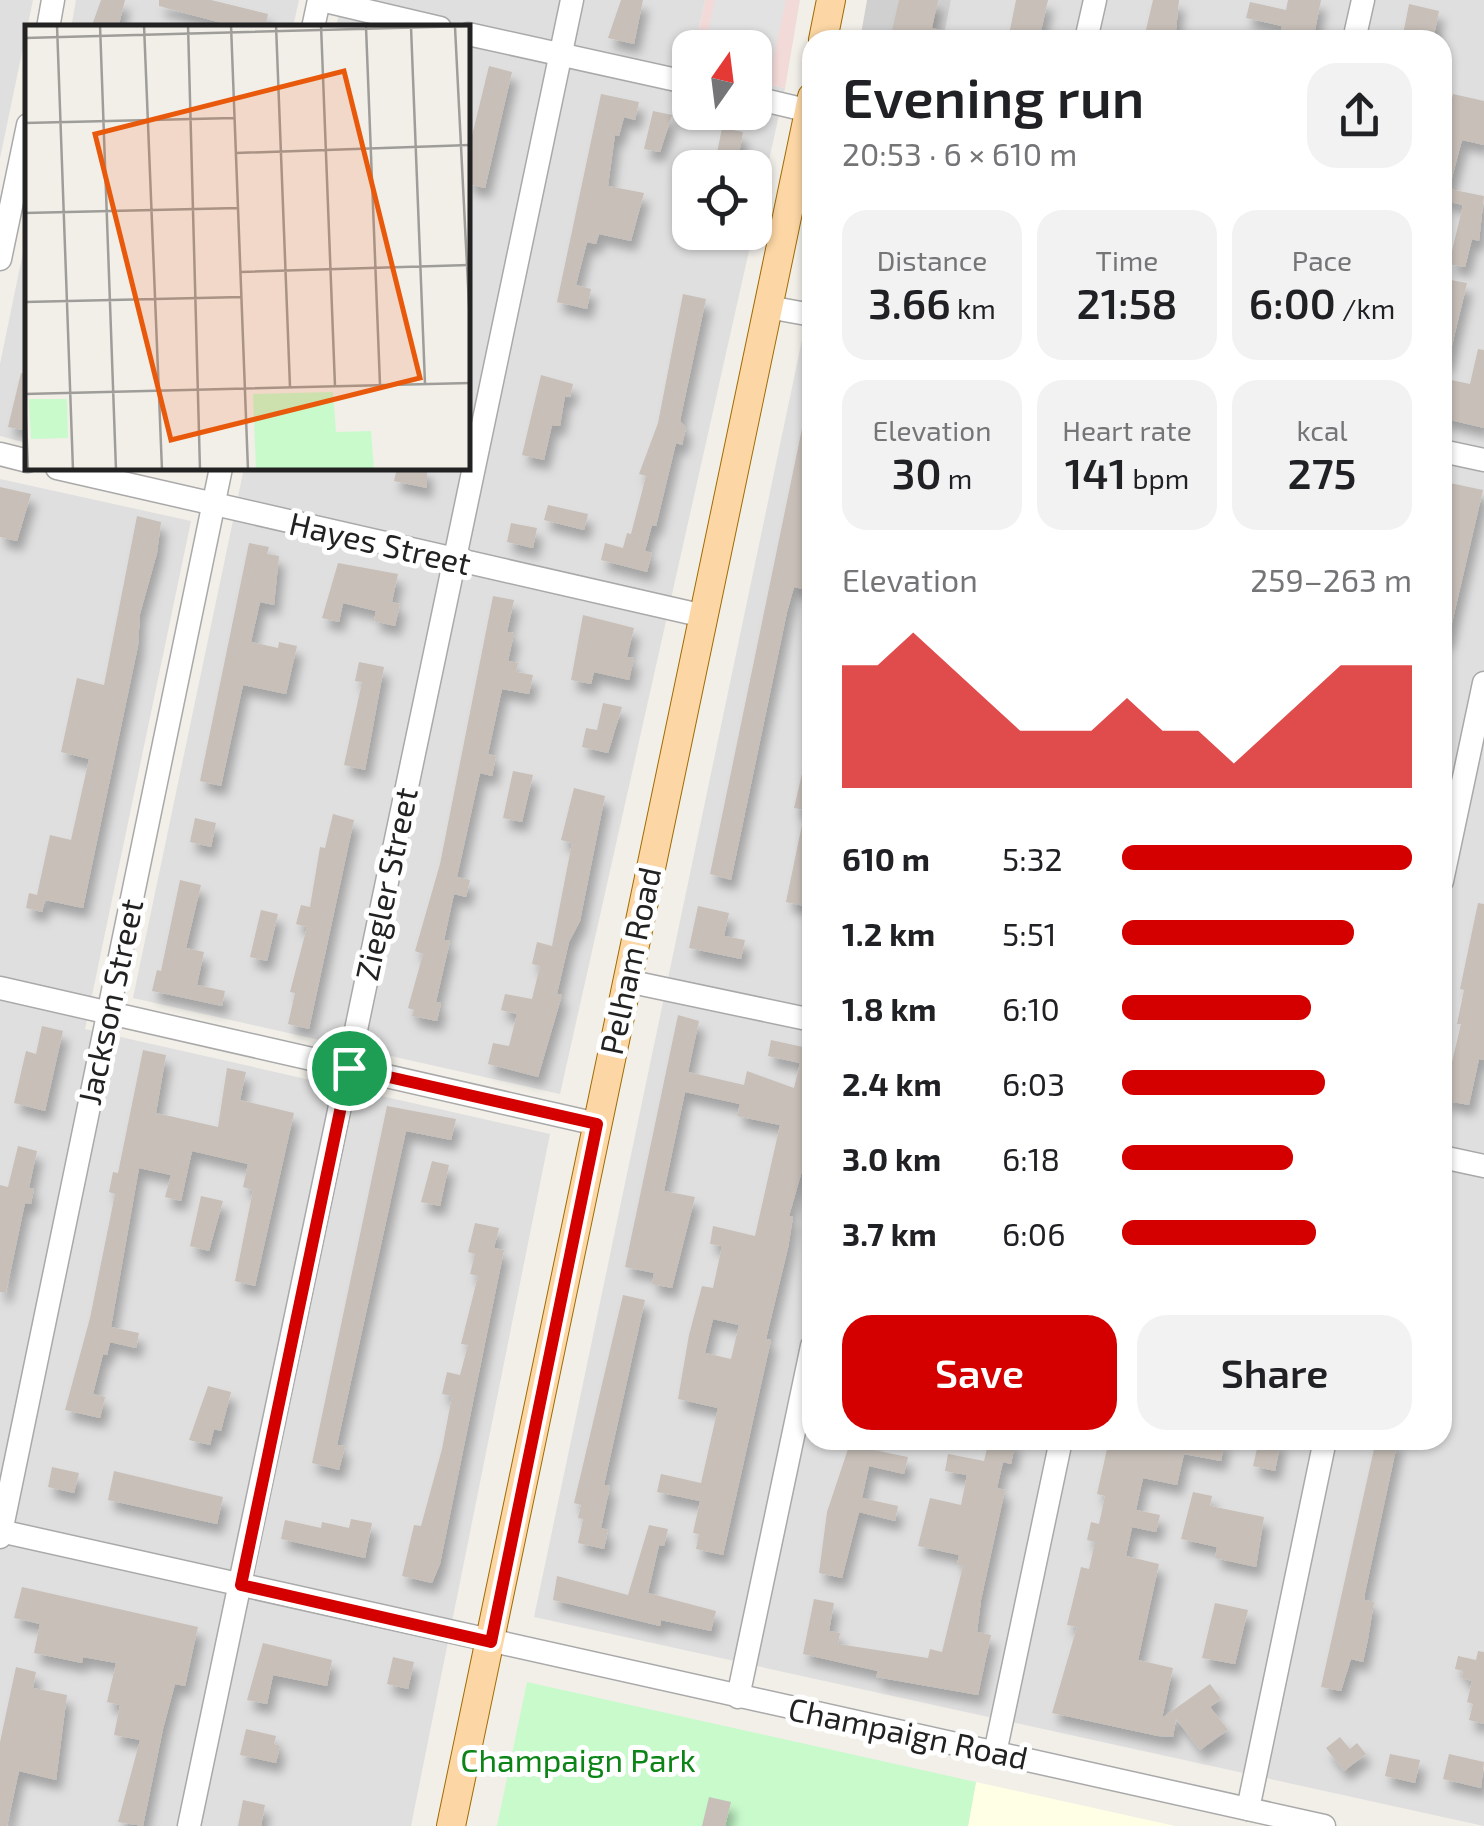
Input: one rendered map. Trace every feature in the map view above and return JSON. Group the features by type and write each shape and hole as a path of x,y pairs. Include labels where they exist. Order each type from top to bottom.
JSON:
{"main road":[{"path":"825,30 830,0"},
{"name":"Pelham Road","path":"452,1826 802,146"}],"street":[{"path":"49,25 53,0"},
{"path":"314,25 320,0 427,25"},
{"name":"Ziegler Street","path":"189,1826 572,0"},
{"path":"1088,30 1094,0"},
{"path":"1356,30 1362,0"},
{"path":"470,34 672,79"},
{"path":"772,100 802,103"},
{"path":"0,259 25,139"},
{"path":"768,307 802,313"},
{"path":"1452,452 1484,460"},
{"path":"0,454 25,460"},
{"name":"Hayes Street","path":"67,470 454,562 704,616"},
{"name":"Jackson Street","path":"0,1533 221,470"},
{"path":"1452,834 1484,683"},
{"path":"627,981 802,1018"},
{"path":"0,988 597,1124"},
{"path":"1452,1159 1484,1166"},
{"path":"738,1697 802,1393"},
{"path":"994,1753 1058,1450"},
{"path":"1248,1809 1323,1450"},
{"name":"Champaign Road","path":"0,1533 1324,1826"}],"shaded area":[{"path":"0,0 33,0 25,25 0,158"},
{"path":"76,0 299,0 293,25 72,25"},
{"path":"342,0 705,0 699,30 672,30 672,130 772,130 772,85 785,88 771,150 672,150 672,250 749,250 560,1094 133,998 244,470 470,470 470,25 336,25"},
{"path":"705,0 800,0 785,88 772,85 772,30 699,30"},
{"path":"715,0 786,0 772,63 772,30 709,30"},
{"path":"867,0 951,0 945,30 862,30"},
{"path":"951,0 1484,0 1484,1826 534,1617 802,340 802,1450 1452,1450 1452,30 945,30"},
{"path":"25,243 25,442 0,436 0,364"},
{"path":"0,479 191,521 85,1029 550,1134 411,1826 0,1826"},
{"path":"976,1782 1175,1826 968,1826"}],"green space":[{"name":"Champaign Park","path":"527,1682 976,1782 968,1826 497,1826"}],"building":[{"path":"101,0 125,0 119,25 92,25"},
{"path":"159,0 211,0 268,14 266,25 229,25 159,6"},
{"path":"621,0 643,0 634,44 608,38"},
{"path":"899,0 938,0 932,28 941,30 892,30"},
{"path":"1016,0 1048,0 1041,30 1010,30"},
{"path":"1153,0 1179,0 1176,30 1146,30"},
{"path":"1288,0 1321,0 1315,30 1281,30 1282,26 1246,18 1250,2 1286,10"},
{"path":"1409,4 1439,11 1435,30 1404,30"},
{"path":"489,66 512,72 485,188 470,184 470,144"},
{"path":"601,94 639,102 635,120 624,117 619,136 615,135 608,186 644,193 631,241 599,234 596,244 587,242 576,285 591,289 587,309 557,302"},
{"path":"1453,94 1484,101 1484,145 1462,140 1452,178"},
{"path":"653,111 672,115 660,152 644,149"},
{"path":"722,130 743,132 740,150 718,150"},
{"path":"1452,190 1484,196 1479,241 1472,239 1465,267 1452,265 1463,205 1452,202"},
{"path":"1452,280 1467,283 1452,345"},
{"path":"683,294 706,299 680,421 686,428 682,445 676,443 656,526 652,525 645,551 652,553 647,572 601,560 605,543 623,548 627,533 631,534 646,476 639,474 658,423"},
{"path":"1478,349 1484,350 1484,428 1452,420 1452,380 1470,384"},
{"path":"21,373 25,374 25,430 8,427"},
{"path":"541,375 573,384 570,397 565,396 560,426 552,425 544,460 522,455"},
{"path":"802,428 802,589 794,587 787,612 731,880 710,874"},
{"path":"397,470 427,470 427,488 394,481"},
{"path":"1452,483 1483,490 1452,623"},
{"path":"0,487 31,494 17,541 0,537"},
{"path":"548,505 588,514 584,530 544,520"},
{"path":"137,516 161,522 157,553 140,614 138,646 83,908 45,900 42,912 26,908 29,893 37,895 50,835 71,840 89,759 61,752 77,678 104,685"},
{"path":"511,523 537,528 533,548 507,542"},
{"path":"249,543 269,547 267,554 279,556 274,605 260,602 251,642 278,648 279,642 297,646 286,694 243,685 221,786 200,781"},
{"path":"338,563 398,574 392,602 400,604 395,626 374,621 376,611 343,603 339,622 322,618"},
{"path":"493,596 514,600 507,632 514,633 508,661 518,663 516,672 533,675 529,694 502,689 488,754 496,756 492,776 480,773 457,877 470,880 466,897 454,894 444,940 450,941 436,1002 441,1003 437,1021 412,1016 414,1010 408,1008 423,954 415,951 440,864"},
{"path":"583,615 634,628 627,657 634,658 629,680 594,672 591,684 571,680"},
{"path":"359,662 384,667 365,770 344,765 362,682 355,681"},
{"path":"603,703 622,707 608,753 582,747 586,728 597,730"},
{"path":"513,771 533,775 522,822 503,818"},
{"path":"802,774 802,809 794,808"},
{"path":"574,788 605,796 580,921 569,942 557,994 562,995 538,1077 488,1064 493,1043 509,1046 517,1014 501,1010 505,994 532,999 540,966 532,964 537,942 552,946 572,843 561,840"},
{"path":"333,814 354,820 309,1029 288,1024 295,993 290,992 307,927 296,924 301,905 310,907 320,847 325,848"},
{"path":"195,818 216,823 211,847 190,842"},
{"path":"802,825 802,906 786,902"},
{"path":"180,880 201,885 186,948 204,952 197,985 225,991 222,1006 152,991 157,970 161,971"},
{"path":"1478,903 1484,904 1484,1060 1479,1059 1469,1105 1452,1102 1452,1062 1464,990 1460,989"},
{"path":"698,906 729,913 724,936 745,940 741,959 689,948"},
{"path":"261,910 278,914 267,961 250,957"},
{"path":"678,1015 699,1021 688,1072 744,1085 747,1071 794,1088 800,1063 768,1056 771,1040 802,1047 802,1171 789,1216 793,1217 788,1248 766,1339 771,1340 723,1555 696,1549 699,1534 693,1533 700,1501 657,1492 661,1474 701,1483 718,1408 678,1399 702,1286 713,1288 722,1246 710,1244 713,1226 755,1236 780,1125 737,1116 740,1104 685,1092 664,1191 695,1197 672,1288 652,1284 654,1273 625,1267","holes":["713,1319 739,1325 731,1359 705,1353"]},
{"path":"42,1026 63,1031 45,1111 14,1103 26,1051 36,1054"},
{"path":"143,1050 166,1055 156,1113 218,1127 227,1068 246,1072 240,1100 294,1113 255,1286 235,1281 253,1190 243,1187 248,1164 192,1151 181,1201 165,1197 171,1175 139,1168 111,1327 139,1333 136,1348 110,1342 107,1355 103,1354 93,1394 105,1397 100,1418 65,1410 90,1318 115,1194 109,1192 113,1172 118,1173"},
{"path":"387,1106 456,1119 451,1140 406,1131 337,1445 345,1446 339,1470 312,1463"},
{"path":"18,1146 37,1151 29,1188 34,1189 31,1204 25,1203 6,1293 0,1292 0,1185 8,1187"},
{"path":"432,1161 449,1165 440,1206 421,1202"},
{"path":"201,1196 223,1201 209,1251 190,1246"},
{"path":"475,1223 499,1228 494,1248 504,1250 440,1564 432,1583 402,1576 414,1525 421,1526 442,1449 452,1396 442,1394 447,1372 460,1375 468,1345 461,1344 478,1276 470,1274 475,1254 468,1252"},
{"path":"623,1295 645,1300 604,1485 610,1486 601,1528 608,1530 604,1549 578,1543 583,1519 578,1518 581,1505 574,1503"},
{"path":"208,1386 231,1392 221,1431 214,1429 210,1445 189,1440"},
{"path":"848,1450 908,1457 904,1474 869,1466 862,1498 898,1506 895,1521 859,1512 842,1578 819,1573 827,1512"},
{"path":"987,1450 1014,1450 1011,1464 1003,1462 997,1488 1005,1490 981,1600 977,1632 991,1635 978,1695 876,1677 878,1671 803,1654 814,1599 834,1603 829,1631 840,1633 838,1644 928,1658 930,1649 942,1652 963,1566 957,1565 959,1555 918,1546 930,1498 961,1505 967,1475 945,1471 948,1454 984,1461"},
{"path":"1107,1450 1223,1450 1221,1461 1184,1454 1177,1485 1143,1478 1136,1510 1160,1515 1156,1532 1132,1527 1126,1556 1159,1564 1138,1660 1173,1668 1162,1718 1210,1684 1221,1699 1210,1707 1228,1730 1200,1750 1176,1719 1173,1737 1052,1713 1077,1627 1067,1625 1081,1567 1089,1569 1095,1542 1087,1540 1091,1522 1099,1524 1105,1496 1097,1494"},
{"path":"1257,1450 1279,1450 1275,1471 1253,1466"},
{"path":"1374,1450 1396,1450 1365,1593 1365,1600 1374,1602 1363,1662 1351,1659 1341,1691 1321,1687"},
{"path":"52,1467 79,1473 74,1493 48,1487"},
{"path":"114,1471 223,1497 217,1524 108,1500"},
{"path":"1193,1492 1212,1496 1210,1506 1264,1517 1256,1567 1215,1558 1217,1547 1181,1539"},
{"path":"351,1519 372,1523 365,1558 281,1539 285,1520 321,1528 322,1522 349,1528"},
{"path":"649,1525 668,1529 664,1546 659,1545 648,1593 716,1611 711,1631 661,1620 660,1626 553,1600 557,1576 628,1595"},
{"path":"22,1587 198,1627 185,1686 175,1684 143,1826 118,1822 140,1740 114,1735 120,1705 107,1702 116,1663 83,1657 82,1663 34,1653 40,1624 14,1618"},
{"path":"1215,1603 1248,1610 1235,1664 1202,1658"},
{"path":"263,1643 332,1660 327,1686 273,1675 267,1704 247,1700"},
{"path":"1478,1651 1484,1652 1484,1724 1469,1720 1473,1704 1467,1702 1472,1681 1462,1678 1463,1671 1455,1669 1458,1656 1476,1660"},
{"path":"393,1657 414,1662 408,1689 387,1684"},
{"path":"16,1667 36,1672 33,1688 67,1695 56,1780 19,1771 7,1826 0,1826 0,1742"},
{"path":"246,1729 276,1736 274,1744 280,1746 276,1763 240,1755"},
{"path":"1340,1737 1350,1749 1357,1743 1366,1754 1344,1771 1326,1748"},
{"path":"1390,1754 1420,1760 1415,1783 1385,1776"},
{"path":"1449,1754 1484,1762 1481,1788 1443,1779"},
{"path":"709,1797 731,1802 725,1826 702,1826"},
{"path":"243,1800 265,1805 261,1826 238,1826"}],"route":[{"path":"349,1068 597,1124 491,1642 241,1585 349,1068"}]}
